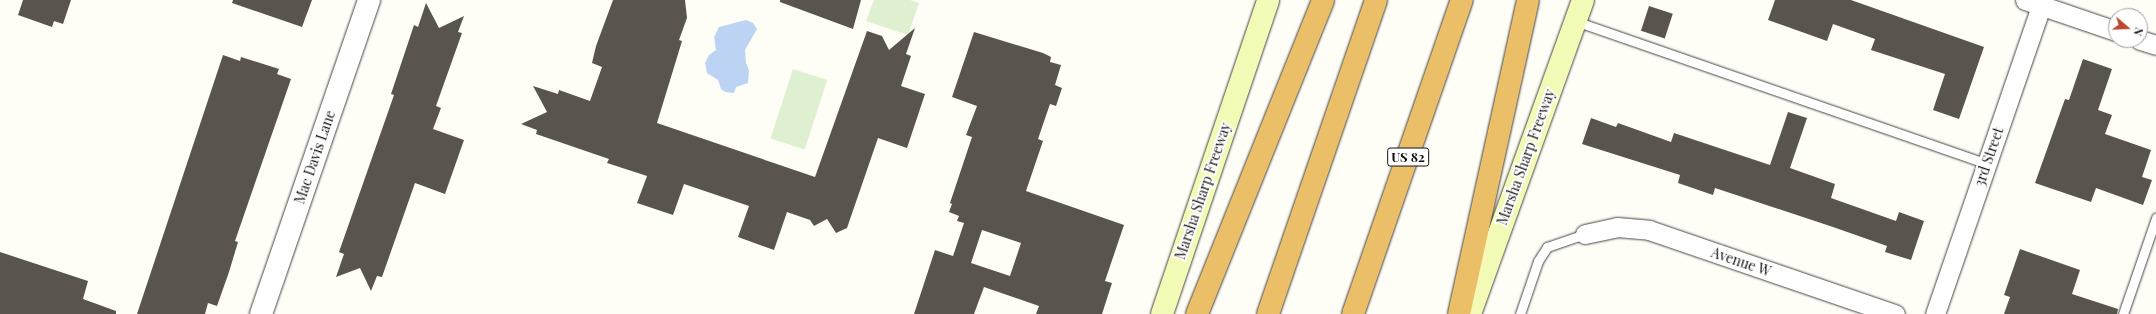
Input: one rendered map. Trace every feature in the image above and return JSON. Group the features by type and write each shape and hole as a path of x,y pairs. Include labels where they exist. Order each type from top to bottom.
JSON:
{"highway":[{"path":"1197,314 1323,0"},
{"path":"1268,314 1376,0"},
{"name":"US 82","path":"1353,314 1462,0"},
{"path":"1459,314 1528,0"}],"main road":[{"name":"Marsha Sharp Freeway","path":"1162,314 1268,0"},
{"name":"Marsha Sharp Freeway","path":"1470,314 1583,0"}],"street":[{"name":"Mac Davis Lane","path":"261,314 369,0"},
{"path":"2036,2 2108,28"},
{"name":"3rd Street","path":"1935,314 1986,164 2036,2"},
{"name":"Avenue W","path":"1585,234 1617,227 1649,230 1895,314"}],"lane":[{"path":"1575,21 1986,164"},
{"path":"2123,314 2156,218"},
{"path":"1520,314 1538,261 1547,247 1585,234"}],"green space":[{"path":"874,0 910,0 919,3 908,35 866,21"},
{"path":"793,69 827,80 805,150 770,138"}],"water":[{"path":"746,20 753,23 757,29 745,50 746,63 749,70 748,83 736,87 734,93 725,92 721,89 718,80 707,73 705,63 709,55 716,50 714,37 719,27"}],"building":[{"path":"23,0 71,0 63,24 54,21 52,27 18,15"},
{"path":"233,0 312,0 302,27 232,3"},
{"path":"613,0 685,0 687,18 679,40 682,41 657,123 815,177 867,31 882,36 889,50 915,28 906,54 911,56 901,86 925,94 907,148 878,138 847,228 836,233 827,219 814,226 810,220 787,212 774,250 738,237 749,206 684,184 673,215 637,203 647,176 607,163 609,159 536,134 537,130 521,124 547,112 533,86 558,94 559,90 590,101 602,67 592,63 596,46"},
{"path":"780,0 861,0 853,29 780,2"},
{"path":"1775,0 1851,0 1984,47 1959,119 1933,110 1945,74 1871,50 1875,39 1833,24 1827,41 1768,20"},
{"path":"426,3 439,28 464,16 458,32 462,33 436,106 441,108 433,129 464,140 445,194 415,183 382,277 377,276 371,291 360,268 336,277 344,254 339,252 394,95 391,94 414,25 418,27"},
{"path":"1649,6 1673,14 1665,38 1641,31"},
{"path":"974,32 1043,53 1051,57 1050,62 1061,65 1055,85 1062,88 1056,106 1050,104 1038,139 1043,141 1026,191 1124,225 1105,281 1112,283 1102,314 1036,314 1039,306 984,287 974,314 914,314 935,250 953,256 964,223 957,221 959,216 949,212 952,204 950,203 972,137 966,135 977,106 952,97","holes":["982,230 1021,243 1010,276 971,263"]},
{"path":"223,55 240,61 241,57 279,69 277,74 291,79 235,241 238,242 229,272 217,306 208,303 205,314 137,314"},
{"path":"2083,59 2112,69 2098,110 2112,115 2105,134 2151,150 2142,177 2152,180 2143,205 2096,188 2091,202 2035,183 2065,99 2069,100"},
{"path":"1788,112 1807,118 1790,168 1835,184 1831,198 1896,221 1899,212 1924,221 1911,260 1885,252 1887,246 1715,188 1713,195 1678,183 1680,175 1582,144 1591,118 1616,127 1618,123 1671,142 1674,133 1770,165"},
{"path":"2020,249 2080,270 2072,294 2118,309 2117,314 2004,314 2010,297 2004,295"},
{"path":"0,252 88,281 83,299 116,311 116,314 0,314"}]}
